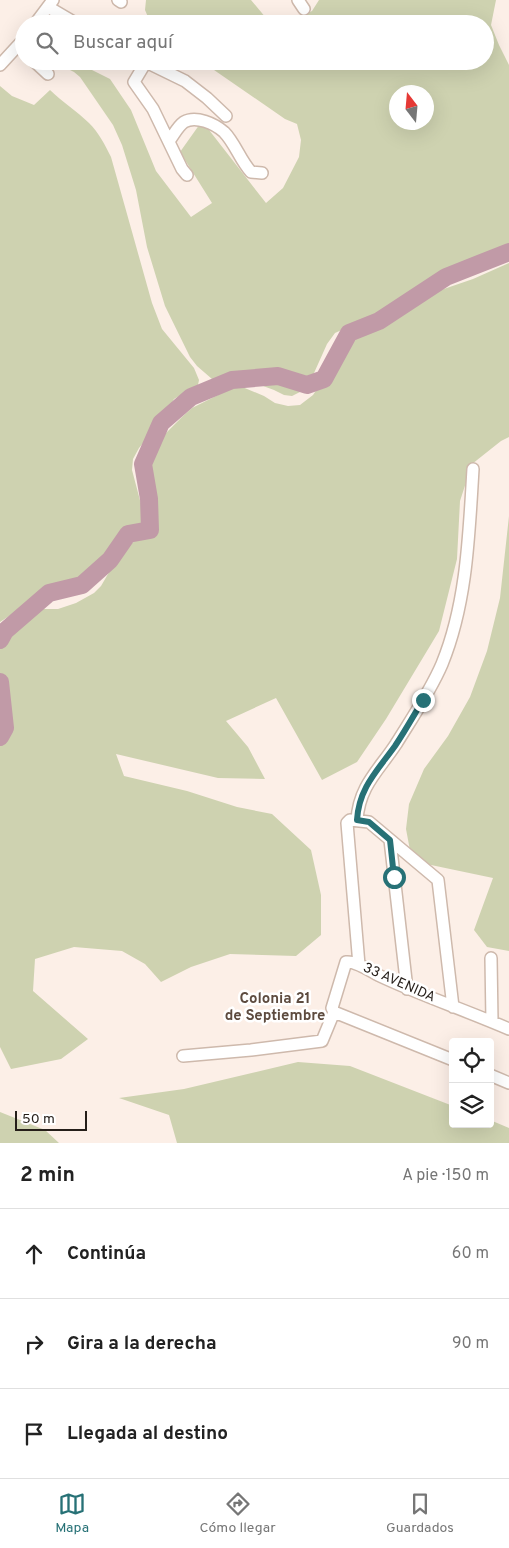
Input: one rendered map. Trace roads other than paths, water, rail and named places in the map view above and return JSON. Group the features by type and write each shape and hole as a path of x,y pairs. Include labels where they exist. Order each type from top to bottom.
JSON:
{"street":[{"path":"41,15 50,3 65,15"},
{"path":"0,65 15,52"},
{"path":"44,70 48,74"},
{"path":"141,70 134,82 153,108 182,170 187,175"},
{"path":"162,70 185,81 208,98 226,116"},
{"path":"169,141 178,128 188,121 197,119 208,122 224,132 251,172 262,173"},
{"path":"357,820 359,802 368,781 395,745 423,700 441,666 453,633 468,541 473,468"},
{"path":"358,965 347,823 350,820 369,822 438,880 453,1007"},
{"path":"390,840 407,989"},
{"path":"491,958 492,1021"},
{"name":"33 AVENIDA","path":"183,1056 322,1041 334,1012 332,1008 346,962 349,961 407,989 509,1029"},
{"path":"334,1012 449,1058"},
{"path":"494,1077 509,1083"}],"waterway":[{"path":"0,640 5,631 49,593 82,585 110,560 128,534 150,530 149,499 143,464 161,423 191,397 232,380 278,376 307,385 324,379 349,333 379,321 446,277 509,252"},
{"path":"0,682 5,728 0,737"}],"district":[{"name":"Colonia 21 de Septiembre","path":"275,1008"}]}
